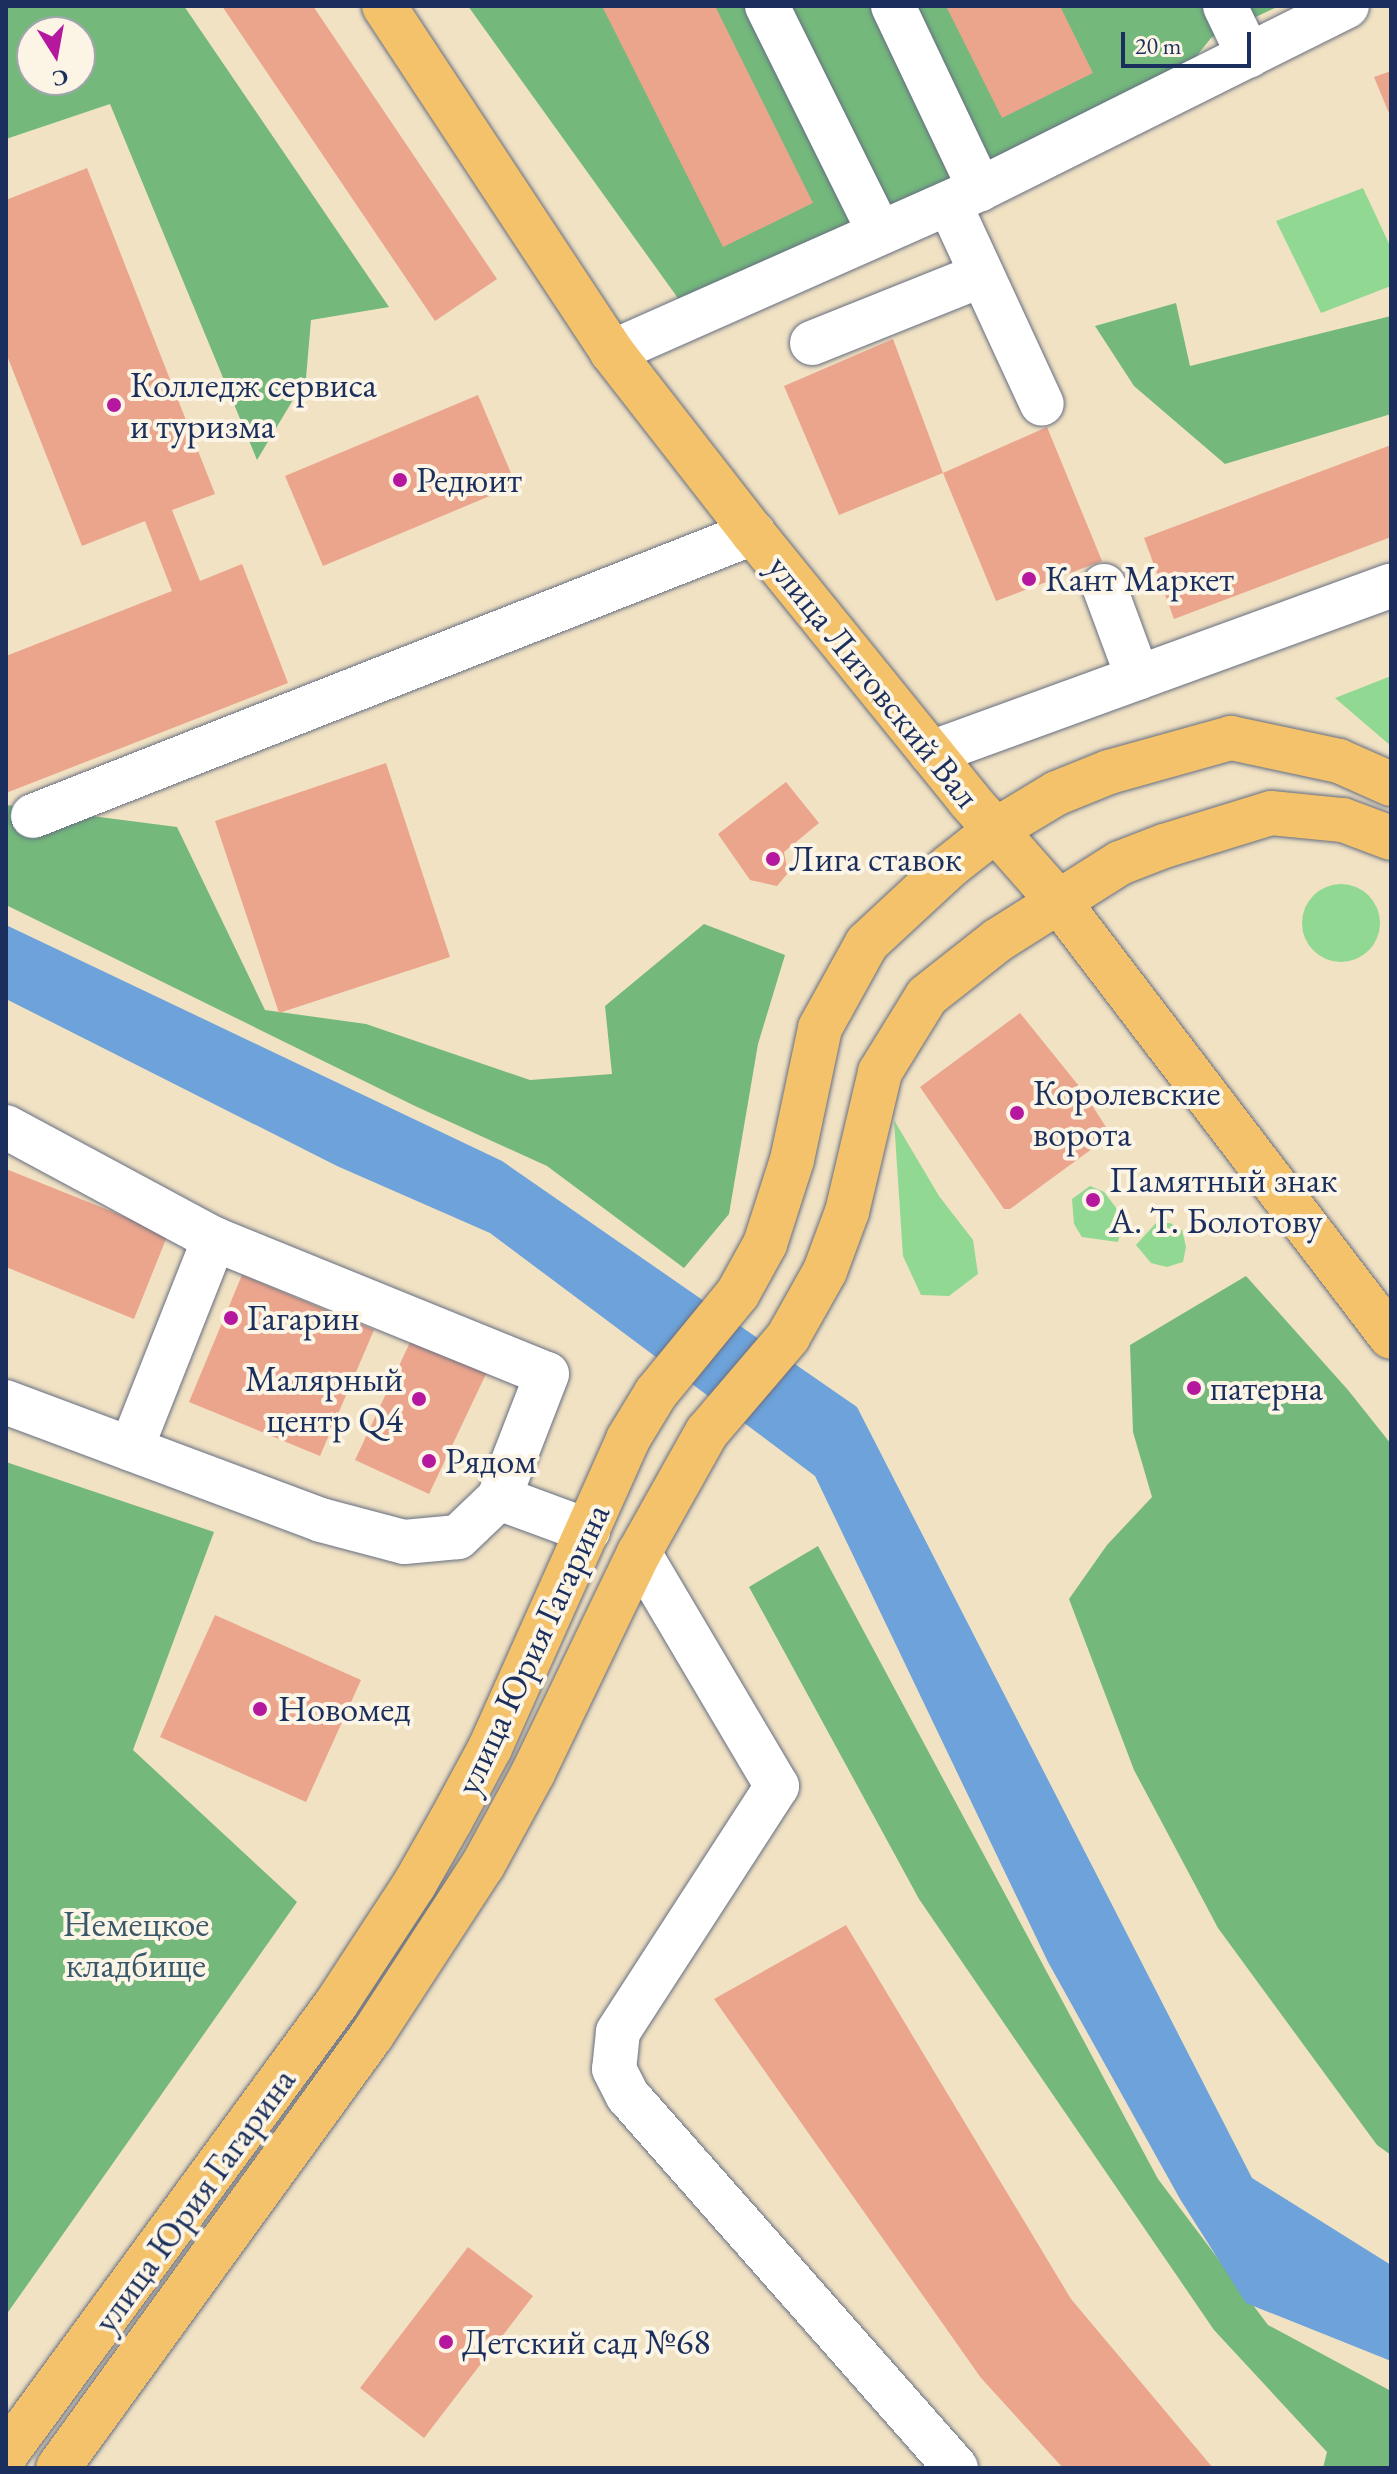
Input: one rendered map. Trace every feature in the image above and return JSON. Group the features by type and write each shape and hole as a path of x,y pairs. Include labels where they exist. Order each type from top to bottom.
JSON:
{"main road":[{"name":"улица Литовский Вал","path":"384,6 612,352 931,753 1059,902 1391,1337"},
{"name":"улица Юрия Гагарина","path":"6,2454 336,2004 414,1885 490,1748 628,1439 656,1393 738,1293 778,1210 820,1028 867,943 950,866 997,829 1044,799 1109,772 1231,738 1339,761 1391,784"},
{"name":"улица Юрия Гагарина","path":"58,2468 427,1953 483,1865 533,1773 639,1553 707,1432 788,1337 825,1271 847,1212 880,1072 927,996 998,940 1120,863 1271,813 1343,820 1391,838"}],"lane":[{"path":"767,6 879,232"},
{"path":"893,6 964,196 982,275 1042,404"},
{"path":"1225,6 1249,56"},
{"path":"612,352 964,196 1347,6"},
{"path":"812,343 982,275"},
{"path":"33,816 753,533"},
{"path":"1104,586 1138,678"},
{"path":"931,753 1391,586"},
{"path":"6,1127 214,1239 547,1374 499,1498 458,1537 404,1542 321,1520 6,1402"},
{"path":"131,1449 214,1239"},
{"path":"499,1498 588,1531"},
{"path":"639,1553 777,1786 618,2032 614,2069 628,2096 956,2468"}],"green space":[{"path":"6,6 184,6 389,307 311,320 306,378 257,460 110,104 6,139"},
{"path":"468,6 1279,6 1211,38 1139,128 703,333"},
{"path":"1363,188 1391,248 1391,286 1321,313 1276,221"},
{"path":"1176,303 1190,366 1391,316 1391,414 1225,464 1134,386 1095,326"},
{"path":"1391,676 1391,746 1335,698"},
{"path":"6,805 177,827 265,1010 366,1024 530,1080 612,1074 605,1006 704,924 785,955 758,1044 729,1214 684,1268 547,1166 415,1106 6,905"},
{"path":"1341,884 1356,887 1369,895 1377,908 1380,923 1377,938 1369,951 1356,959 1341,962 1326,959 1313,951 1305,938 1302,923 1305,908 1313,895 1326,887"},
{"path":"894,1120 939,1196 973,1240 978,1274 949,1296 921,1295 903,1256"},
{"path":"1090,1186 1104,1192 1124,1218 1118,1242 1082,1237 1074,1224 1072,1199"},
{"path":"1156,1223 1170,1223 1182,1230 1186,1247 1183,1262 1167,1267 1151,1263 1136,1245"},
{"path":"1246,1276 1348,1390 1391,1444 1391,2155 1377,2145 1218,1928 1134,1770 1069,1599 1107,1545 1152,1497 1133,1432 1130,1345"},
{"name":"Немецкое кладбище","path":"6,1462 214,1532 133,1750 297,1902 6,2315"},
{"path":"818,1546 1158,2179 1268,2325 1391,2391 1391,2468 1323,2468 1327,2452 1214,2330 919,1899 749,1587"}],"water":[{"path":"6,925 502,1161 857,1407 1252,2178 1391,2265 1391,2361 1246,2303 1180,2199 1048,1962 815,1476 490,1233 337,1166 6,999"}],"building":[{"path":"222,6 313,6 497,279 435,321"},
{"path":"602,6 715,6 813,203 723,247"},
{"path":"946,6 1060,6 1093,73 1002,118"},
{"path":"1391,71 1391,118 1374,77"},
{"path":"87,168 215,494 172,510 200,581 242,564 288,683 6,793 6,656 172,591 145,521 82,546 6,353 6,200"},
{"path":"893,339 943,473 839,515 784,386"},
{"name":"Редюит","path":"478,395 516,485 323,566 285,476"},
{"path":"1047,427 1102,561 996,601 943,473"},
{"path":"1391,445 1391,537 1174,619 1144,538"},
{"path":"386,763 450,957 279,1013 215,821"},
{"path":"786,782 819,823 784,852 788,873 777,886 750,880 718,834"},
{"name":"Королевские ворота","path":"1020,1013 1083,1091 1111,1135 1010,1209 1004,1209 920,1087"},
{"path":"6,1169 168,1234 134,1319 6,1267"},
{"path":"242,1275 374,1330 320,1456 189,1402"},
{"path":"412,1338 487,1372 429,1494 355,1460"},
{"name":"Новомед","path":"215,1615 361,1680 306,1802 160,1737"},
{"path":"846,1925 1071,2299 1213,2468 1063,2468 981,2378 714,1999"},
{"name":"Детский сад №68","path":"468,2247 533,2296 424,2438 360,2388"}],"place":[{"name":"Колледж сервиса и туризма","path":"114,405"},
{"name":"Редюит","path":"400,480"},
{"name":"Кант Маркет","path":"1029,579"},
{"name":"Лига ставок","path":"773,859"},
{"name":"Королевские ворота","path":"1017,1113"},
{"name":"Памятный знак А. Т. Болотову","path":"1093,1200"},
{"name":"Гагарин","path":"231,1318"},
{"name":"патерна","path":"1194,1388"},
{"name":"Малярный центр Q4","path":"419,1399"},
{"name":"Рядом","path":"429,1461"},
{"name":"Новомед","path":"260,1709"},
{"name":"Детский сад №68","path":"446,2342"}]}
